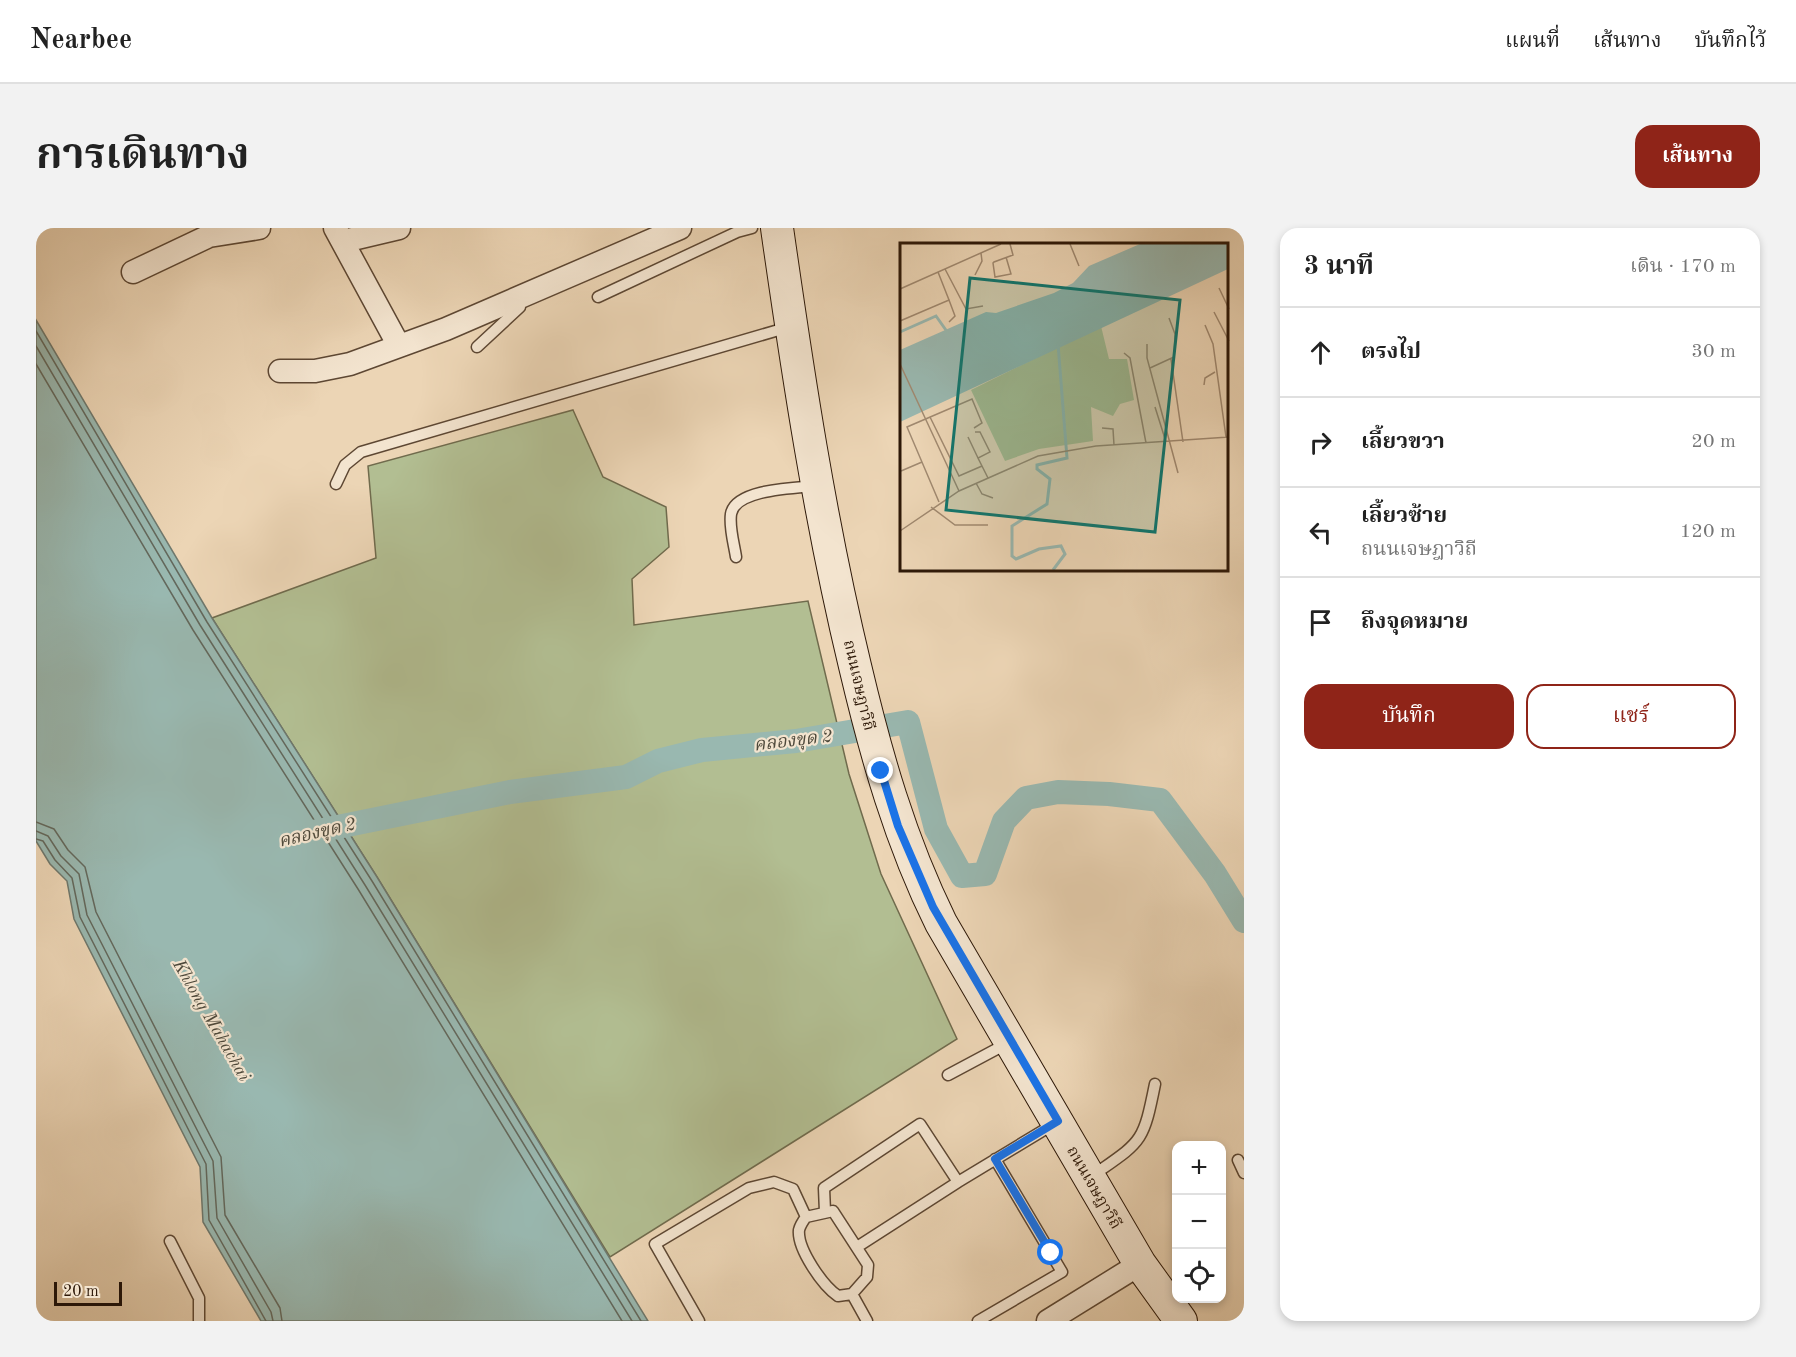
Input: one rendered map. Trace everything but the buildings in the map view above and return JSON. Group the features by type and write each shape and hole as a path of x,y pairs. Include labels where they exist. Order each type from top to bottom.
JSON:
{"street":[{"path":"133,272 209,236 259,228"},
{"path":"399,228 340,235 399,346"},
{"path":"280,371 315,371 350,364 446,329 680,228"},
{"name":"ถนนเจษฎาวิถี","path":"777,228 816,486 834,578 873,741 898,826 917,876 941,923 1140,1264 1180,1321"},
{"path":"1048,1321 1140,1264"}],"lane":[{"path":"598,297 737,232 752,228"},
{"path":"477,347 520,308 519,298"},
{"path":"336,484 345,465 361,452 791,326"},
{"path":"736,557 731,514 736,504 750,495 816,486"},
{"path":"948,1076 1011,1041"},
{"path":"1090,1177 1139,1141 1146,1127 1155,1084"},
{"path":"857,1247 1058,1121"},
{"path":"825,1212 824,1188 920,1124 958,1182"},
{"path":"978,1321 1062,1272 995,1159"},
{"path":"1238,1160 1244,1173"},
{"path":"699,1321 655,1244 749,1188 774,1182 793,1189 806,1217"},
{"path":"833,1211 868,1264 867,1277 852,1294 838,1296 826,1287 801,1243 799,1228 806,1217 833,1211"},
{"path":"170,1241 199,1298 199,1321"},
{"path":"852,1294 867,1321"}],"green space":[{"path":"573,410 603,477 666,507 669,547 632,579 634,625 808,601 849,774 881,874 957,1039 610,1257 377,877 212,618 376,558 368,466"}],"water":[{"name":"Khlong Mahachai","path":"36,320 212,618 377,877 648,1321 261,1321 203,1222 200,1167 74,919 67,881 50,864 36,841"}],"waterway":[{"name":"คลองขุด 2","path":"313,832 510,792 626,777 658,761 702,750 796,741 908,722 936,829 962,876 985,874 1004,821 1026,798 1058,792 1109,794 1160,800 1215,874 1244,921"}],"route":[{"path":"881,771 917,876 941,923 1058,1121 995,1159 1051,1253"}]}
